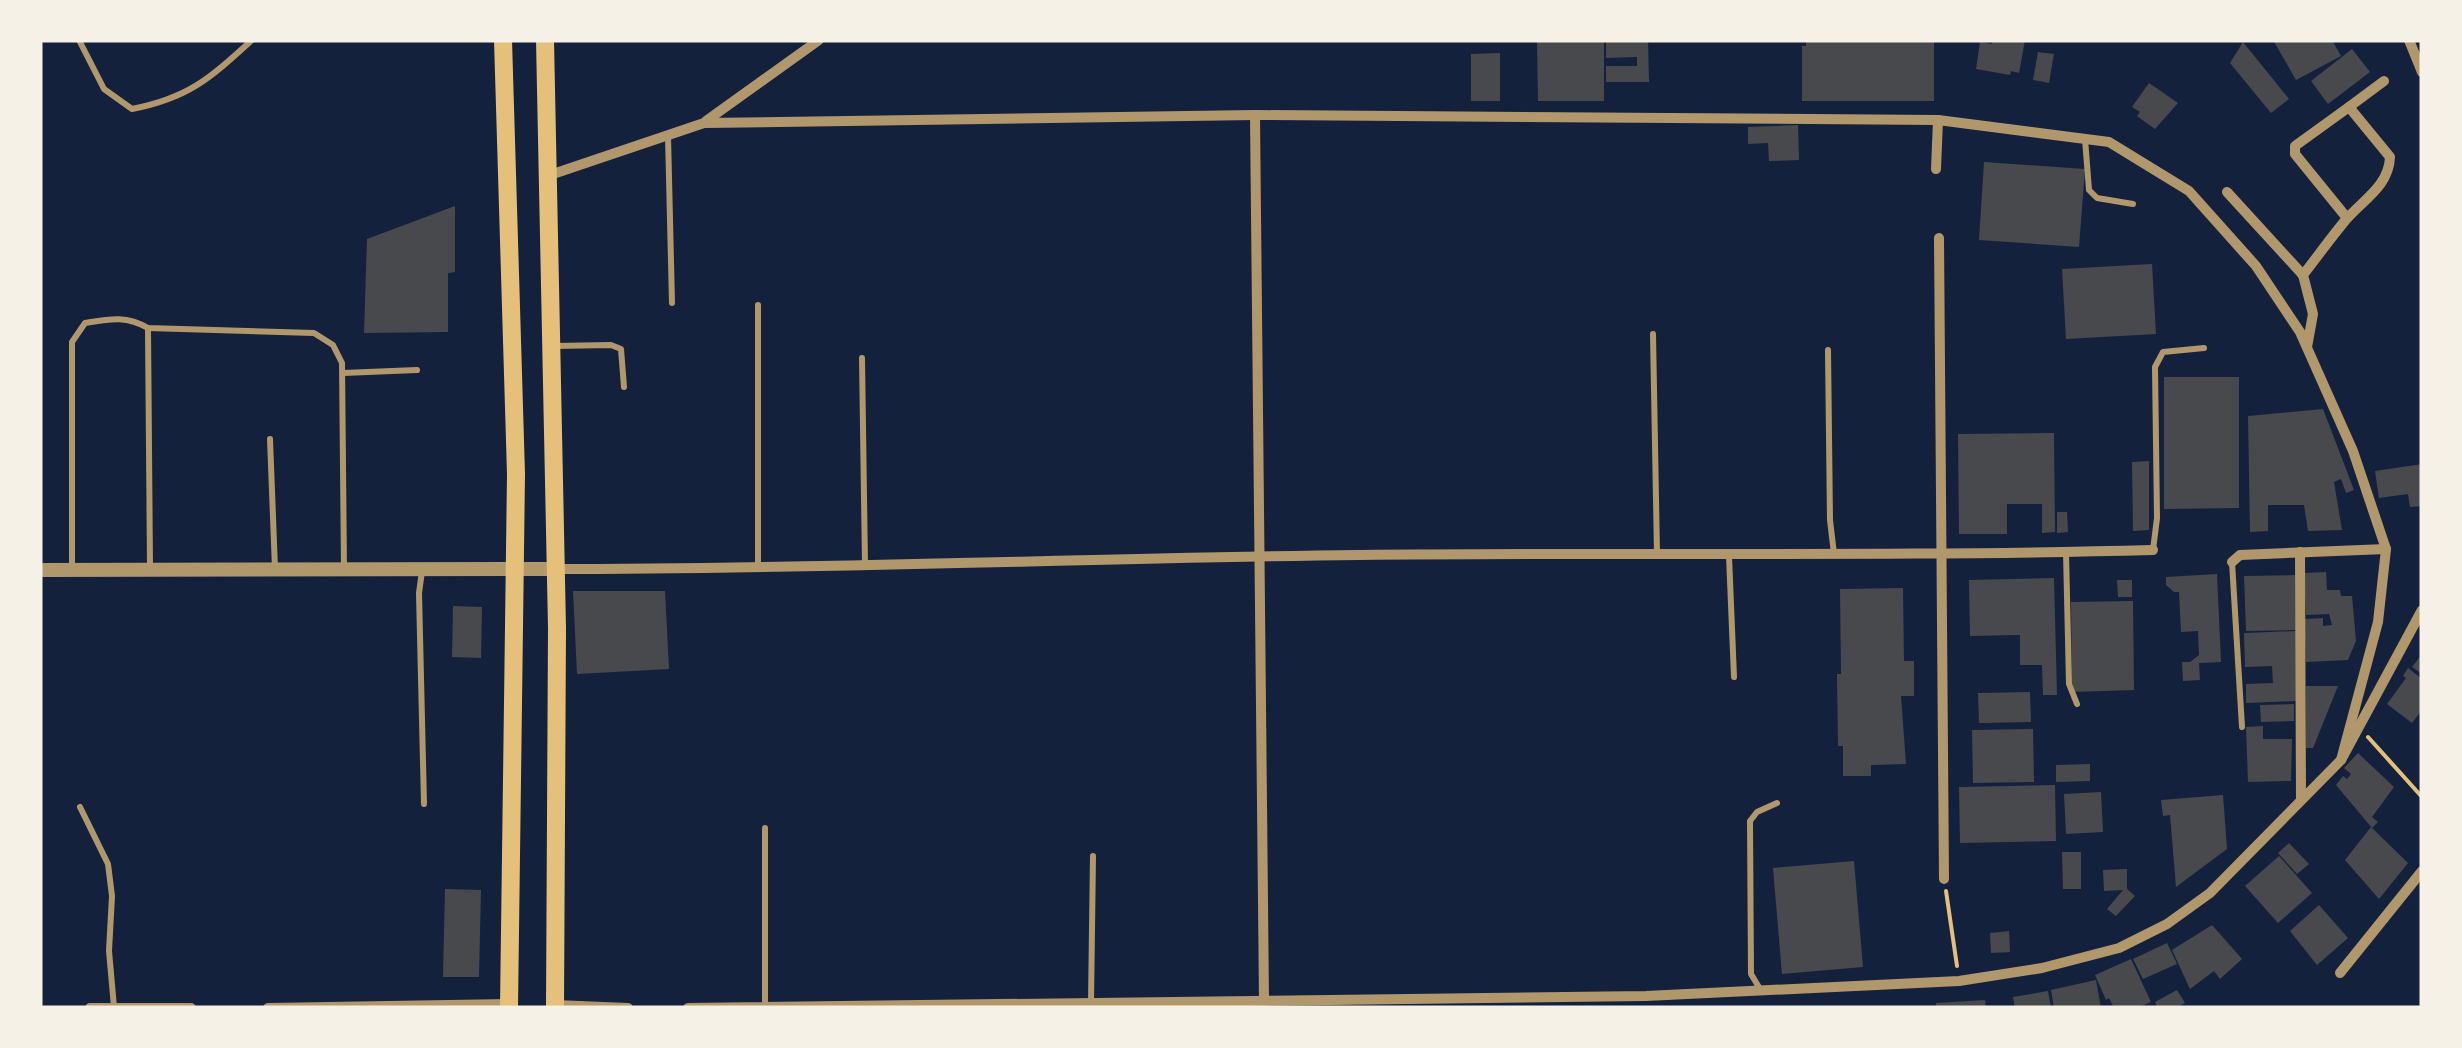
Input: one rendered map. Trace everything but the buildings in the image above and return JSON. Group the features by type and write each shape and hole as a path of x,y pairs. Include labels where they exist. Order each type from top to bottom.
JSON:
{"main road":[{"path":"503,40 516,405 509,1006"},
{"path":"545,40 556,570 555,1006"}],"street":[{"path":"550,175 704,123 819,40"},
{"path":"2410,40 2422,72"},
{"path":"2347,218 2295,154 2295,146 2384,81"},
{"path":"2304,274 2390,170 2390,157 2349,107"},
{"path":"704,123 1255,115 1938,120 2109,142 2189,190 2256,266 2306,347 2353,451 2386,549 2378,622 2341,760"},
{"path":"1255,115 1264,1001"},
{"path":"1936,169 1938,120"},
{"path":"2226,192 2304,274 2312,314 2306,347"},
{"path":"1939,238 1944,879"},
{"path":"2232,562 2240,555 2386,549"},
{"path":"40,570 758,569 1259,556 1940,556 2154,550"},
{"path":"2300,552 2301,800"},
{"path":"688,1008 1264,1001 1392,1004 1959,980 2042,968 2119,948 2167,924 2210,893 2341,760 2422,610"},
{"path":"2340,973 2422,871"},
{"path":"268,1008 509,1006"},
{"path":"555,1006 628,1008"},
{"path":"90,1008 191,1008"}],"lane":[{"path":"79,40 104,90 132,109 170,102 214,74 252,40"},
{"path":"668,135 672,303"},
{"path":"2085,138 2089,190 2097,198 2133,204"},
{"path":"758,305 758,569"},
{"path":"72,570 72,342 85,323 118,318 148,328 314,332 333,346 342,363 344,570"},
{"path":"148,328 150,568"},
{"path":"1653,334 1657,554"},
{"path":"553,346 611,345 621,349 624,387"},
{"path":"2154,550 2154,367 2163,352 2204,348"},
{"path":"1828,350 1834,556"},
{"path":"862,358 865,566"},
{"path":"342,374 417,370"},
{"path":"270,439 275,570"},
{"path":"2066,552 2069,684 2077,704"},
{"path":"1729,556 1734,677"},
{"path":"2232,562 2242,727"},
{"path":"422,570 419,593 424,804"},
{"path":"1760,990 1752,974 1750,821 1757,812 1777,802"},
{"path":"80,807 108,864 114,1006"},
{"path":"764,828 765,1006"},
{"path":"1091,1003 1093,856"}],"path":[{"path":"2360,729 2422,796"},
{"path":"1944,879 1959,980"}]}
